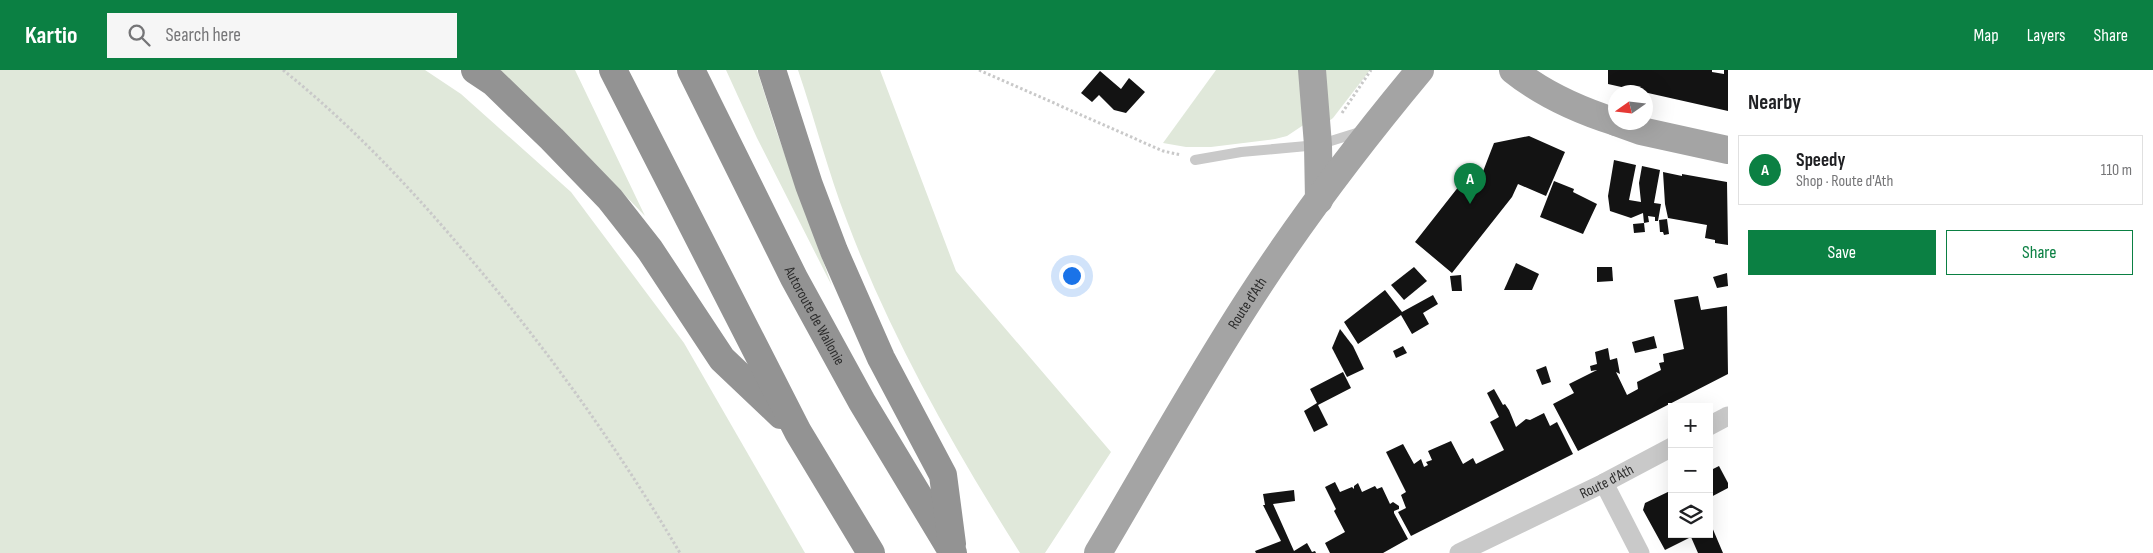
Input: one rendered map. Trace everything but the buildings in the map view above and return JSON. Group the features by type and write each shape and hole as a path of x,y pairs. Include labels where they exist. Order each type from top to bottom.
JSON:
{"highway":[{"path":"475,70 493,82 610,199 650,250 722,359 798,432"},
{"path":"613,70 798,432 871,553"},
{"name":"Autoroute de Wallonie","path":"690,70 794,278 858,394 953,553"},
{"path":"772,70 809,185 834,251 881,358 943,474 953,553"}],"main road":[{"path":"1312,70 1318,145 1319,200"},
{"name":"Route d'Ath","path":"1098,553 1252,295 1319,200 1420,70"},
{"path":"1512,70 1550,96 1585,112 1608,119"},
{"path":"1641,130 1728,150"}],"street":[{"path":"1713,424 1728,416"},
{"name":"Route d'Ath","path":"1459,553 1604,483 1668,448"},
{"path":"1604,483 1640,553"}],"lane":[{"path":"1195,160 1241,152 1318,145 1374,127"}],"path":[{"path":"283,70 359,135 423,202 497,289 572,385 642,488 680,553"},
{"path":"979,70 1162,151 1195,160"},
{"path":"1340,114 1371,70"}],"shaded area":[{"path":"0,70 425,70 461,94 571,192 684,343 805,553 0,553"},
{"path":"492,70 575,70 645,216 552,122"},
{"path":"726,70 757,70 776,130 832,286 757,138"},
{"path":"798,70 880,70 956,271 1111,452 1045,553 1020,553 971,473 925,392 864,265 834,184"},
{"path":"1216,70 1304,70 1305,124 1287,136 1275,139 1211,147 1186,147 1163,143"},
{"path":"1322,70 1370,70 1333,118 1325,124"}],"place":[{"name":"Speedy","path":"1470,204"}]}
